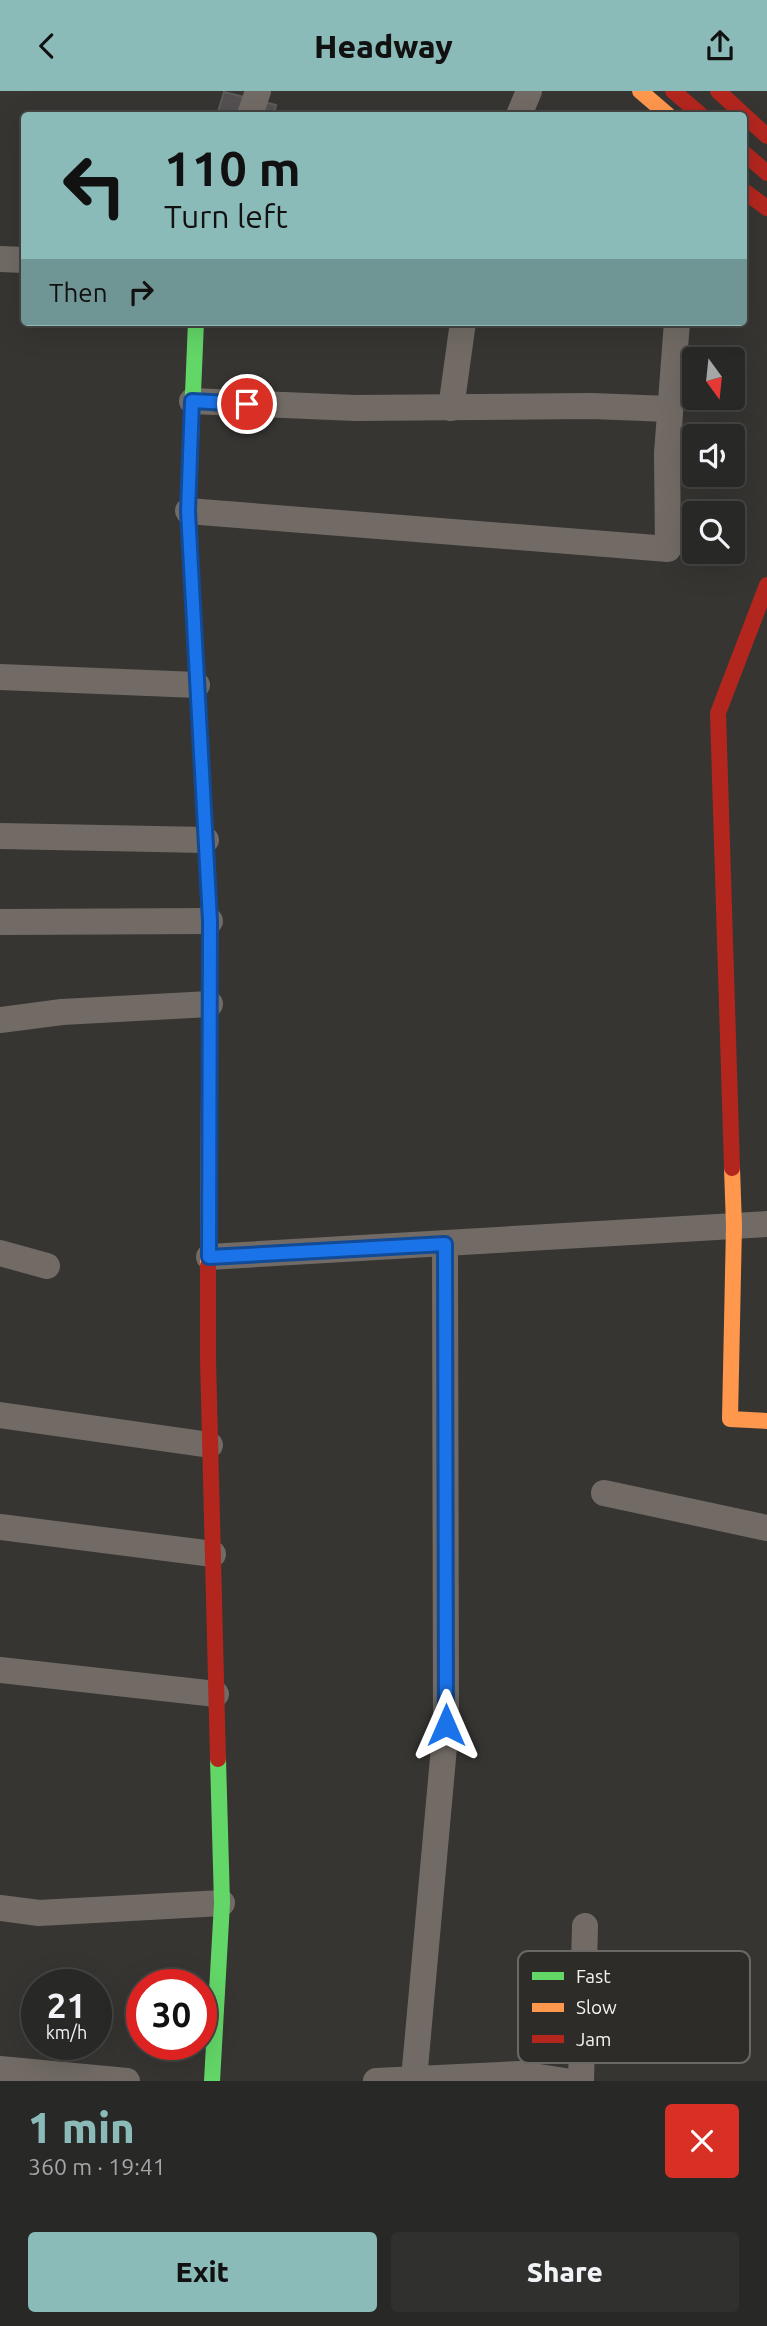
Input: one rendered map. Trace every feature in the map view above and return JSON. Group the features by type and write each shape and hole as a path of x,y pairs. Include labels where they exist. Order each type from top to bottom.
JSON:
{"street":[{"path":"251,112 258,91"},
{"path":"520,112 529,91"},
{"path":"640,91 664,112"},
{"path":"673,91 698,112"},
{"path":"718,91 740,112"},
{"path":"747,118 767,137"},
{"path":"747,156 767,173"},
{"path":"747,193 767,208"},
{"path":"0,259 21,260"},
{"path":"196,326 188,511 210,921 210,1445 222,1903 212,2081"},
{"path":"451,408 462,326"},
{"path":"188,511 668,548 667,453 677,326"},
{"path":"192,401 355,408 591,406 670,409"},
{"path":"767,585 718,713 734,1226 730,1419 767,1421"},
{"path":"0,677 197,685"},
{"path":"0,836 206,839"},
{"path":"0,922 210,921"},
{"path":"0,1020 62,1012 210,1004"},
{"path":"209,1257 767,1224"},
{"path":"414,2079 446,1725 445,1244"},
{"path":"0,1253 47,1266"},
{"path":"0,1415 210,1445"},
{"path":"604,1493 767,1528"},
{"path":"0,1527 213,1554"},
{"path":"0,1670 216,1694"},
{"path":"0,1908 39,1913 222,1903"},
{"path":"584,1951 585,1926"},
{"path":"581,2063 581,2081"},
{"path":"0,2069 127,2081"},
{"path":"376,2081 520,2074 565,2081"}],"building":[{"path":"224,92 276,105 275,112 218,112"}],"traffic: fast":[{"path":"196,326 188,511 206,849"},
{"path":"212,2081 222,1903 218,1759"}],"traffic: slow":[{"path":"640,91 664,112"},
{"path":"206,849 210,921 208,1266"},
{"path":"732,1168 734,1226 730,1419 767,1421"}],"traffic: jam":[{"path":"673,91 698,112"},
{"path":"718,91 741,112"},
{"path":"747,118 767,136"},
{"path":"747,156 767,173"},
{"path":"747,193 767,208"},
{"path":"732,1168 718,713 767,585"},
{"path":"208,1266 218,1759"}],"route":[{"path":"247,404 192,401 188,511 210,921 209,1257 445,1244 446,1725"}]}
